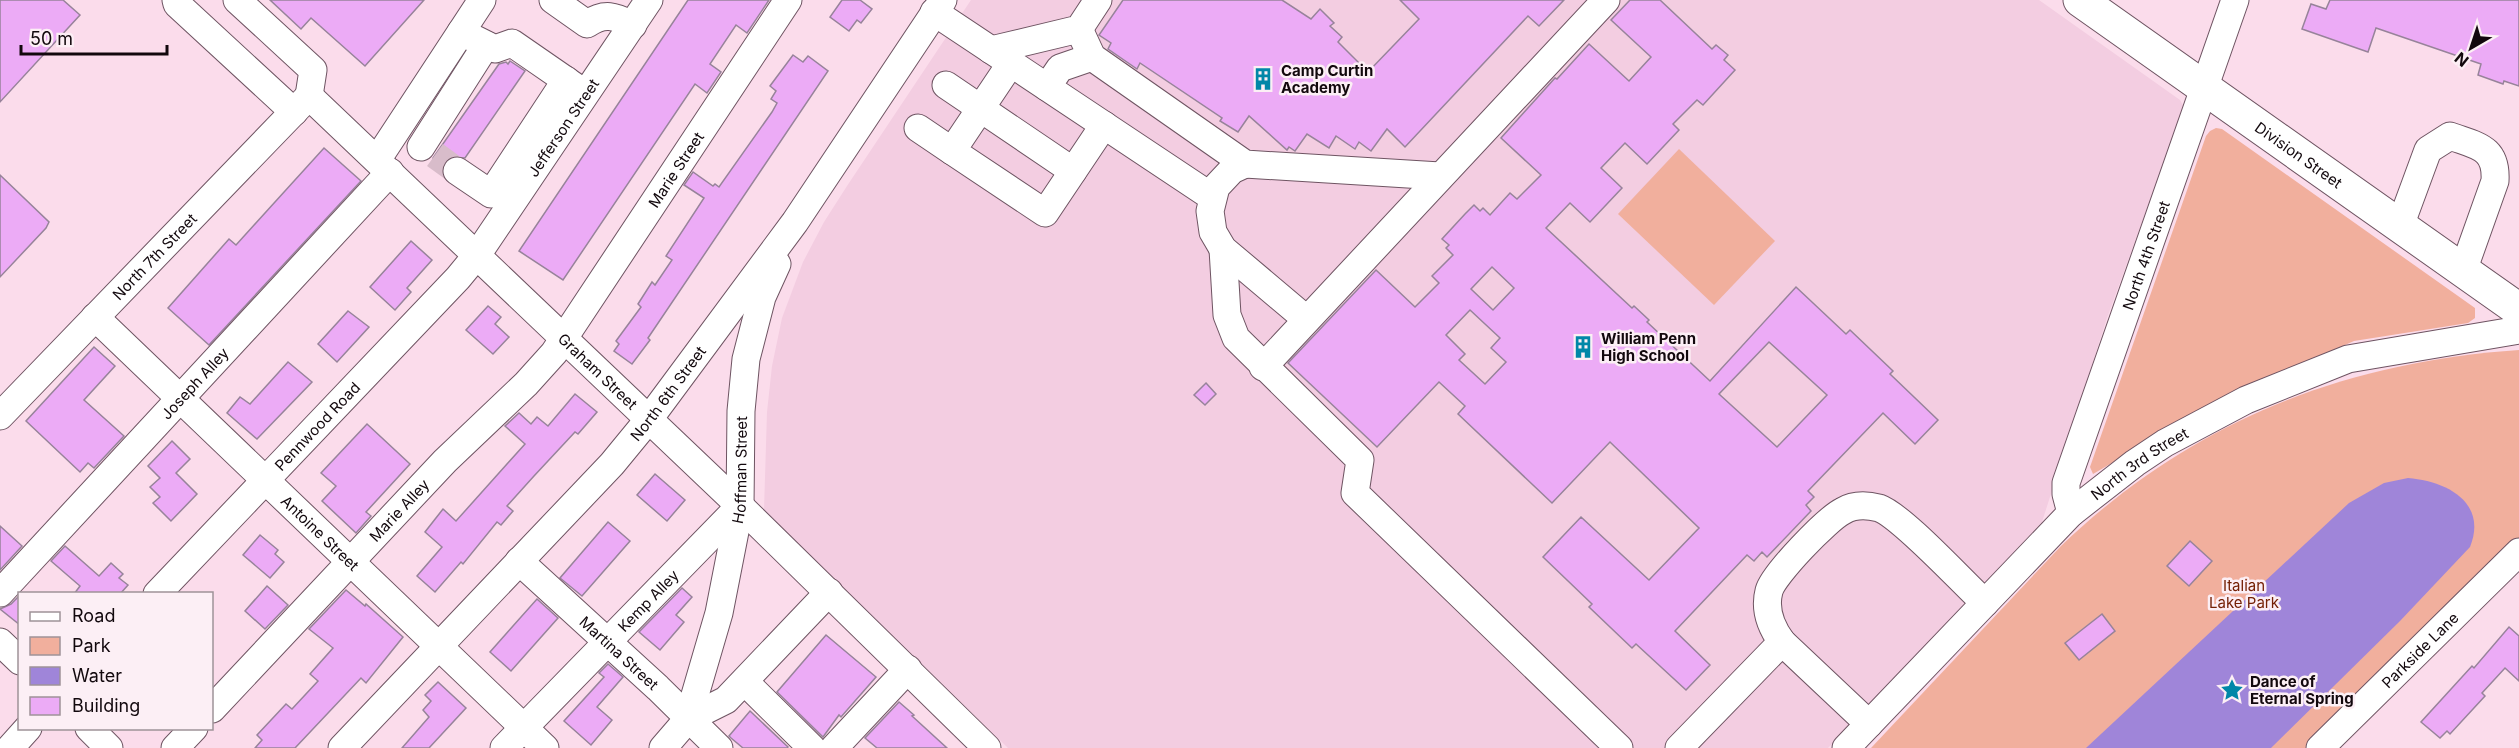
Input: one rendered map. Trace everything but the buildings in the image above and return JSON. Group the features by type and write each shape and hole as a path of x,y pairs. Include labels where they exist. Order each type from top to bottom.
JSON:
{"main road":[{"name":"Division Street","path":"2080,0 2519,310"}],"street":[{"name":"Graham Street","path":"176,0 185,12 383,166 740,506 987,748"},
{"path":"237,0 313,70 302,104"},
{"path":"383,166 396,132 482,0"},
{"path":"553,0 587,24 606,15 615,16 633,25"},
{"name":"Jefferson Street","path":"477,255 500,200 576,87 633,25 650,0"},
{"name":"Marie Street","path":"563,337 788,0"},
{"path":"952,151 981,108 1001,57 1079,29 1098,0"},
{"path":"1263,367 1606,0"},
{"name":"North 4th Street","path":"2071,513 2066,494 2067,483 2235,0"},
{"path":"939,6 1001,57 1212,198"},
{"name":"North 6th Street","path":"356,743 439,646 612,464 649,419 795,222 939,6"},
{"path":"1079,29 1092,57 1245,164 1440,176"},
{"path":"461,32 495,49 512,43 576,87"},
{"path":"396,132 428,151 486,45"},
{"path":"1047,87 1060,68 1092,57"},
{"path":"946,86 1073,171"},
{"name":"North 7th Street","path":"0,416 302,104"},
{"path":"918,128 1045,213 1104,125"},
{"path":"2400,226 2428,150 2450,136 2484,148 2492,158 2496,170 2495,181 2463,271"},
{"path":"1245,164 1222,178 1212,198 1211,222 1217,240 1223,249 1306,320"},
{"name":"Joseph Alley","path":"0,593 181,399 383,166"},
{"path":"457,171 500,200"},
{"name":"Hoffman Street","path":"688,719 719,613 740,506 741,411 746,359 762,297 795,222"},
{"path":"1223,249 1230,327 1245,349 1360,460 1355,493 1619,748"},
{"name":"Pennwood Road","path":"159,592 445,292 477,255"},
{"name":"Antoine Street","path":"95,318 545,748"},
{"name":"North 3rd Street","path":"1846,748 2071,513 2135,463 2246,400 2348,359 2519,330"},
{"name":"Marie Alley","path":"213,709 445,461 526,384 554,352 563,337"},
{"name":"Kemp Alley","path":"504,748 740,506"},
{"path":"1869,724 1782,642 1773,630 1768,615 1769,589 1786,566 1833,516 1845,509 1858,506 1878,508 1888,513 1984,603"},
{"name":"Parkside Lane","path":"2320,748 2519,552"},
{"name":"Martina Street","path":"519,561 719,748"},
{"name":"Hoffman Street","path":"663,748 688,719 726,700 829,592"},
{"path":"0,642 18,659"},
{"path":"1679,748 1782,642"},
{"path":"834,748 908,669"},
{"path":"745,682 812,748"},
{"path":"10,748 27,730"},
{"path":"90,730 110,748"},
{"path":"175,748 193,730"}],"shaded area":[{"path":"971,0 2039,0 2180,100 2184,107 2107,318 2042,522 1828,748 1008,748 764,510 767,412 772,366 782,318 803,262 824,222 847,186"}],"green space":[{"path":"2216,128 2222,129 2475,308 2475,318 2468,323 2354,341 2215,403 2093,474 2090,467 2206,136"},
{"path":"1679,149 1775,241 1714,305 1618,214"},
{"name":"Italian Lake Park","path":"2519,350 2519,540 2308,748 1871,748 2061,546 2110,502 2162,465 2216,433 2272,406 2331,385 2391,368 2454,357"}],"water":[{"path":"2408,478 2436,484 2460,497 2468,506 2473,518 2474,531 2470,547 2400,621 2271,748 2086,748 2349,503 2384,483"}],"tunnel":[{"path":"435,155 457,171"}],"place":[{"name":"Camp Curtin Academy","path":"1263,79"},
{"name":"William Penn High School","path":"1583,347"},
{"name":"Dance of Eternal Spring","path":"2232,690"}]}
